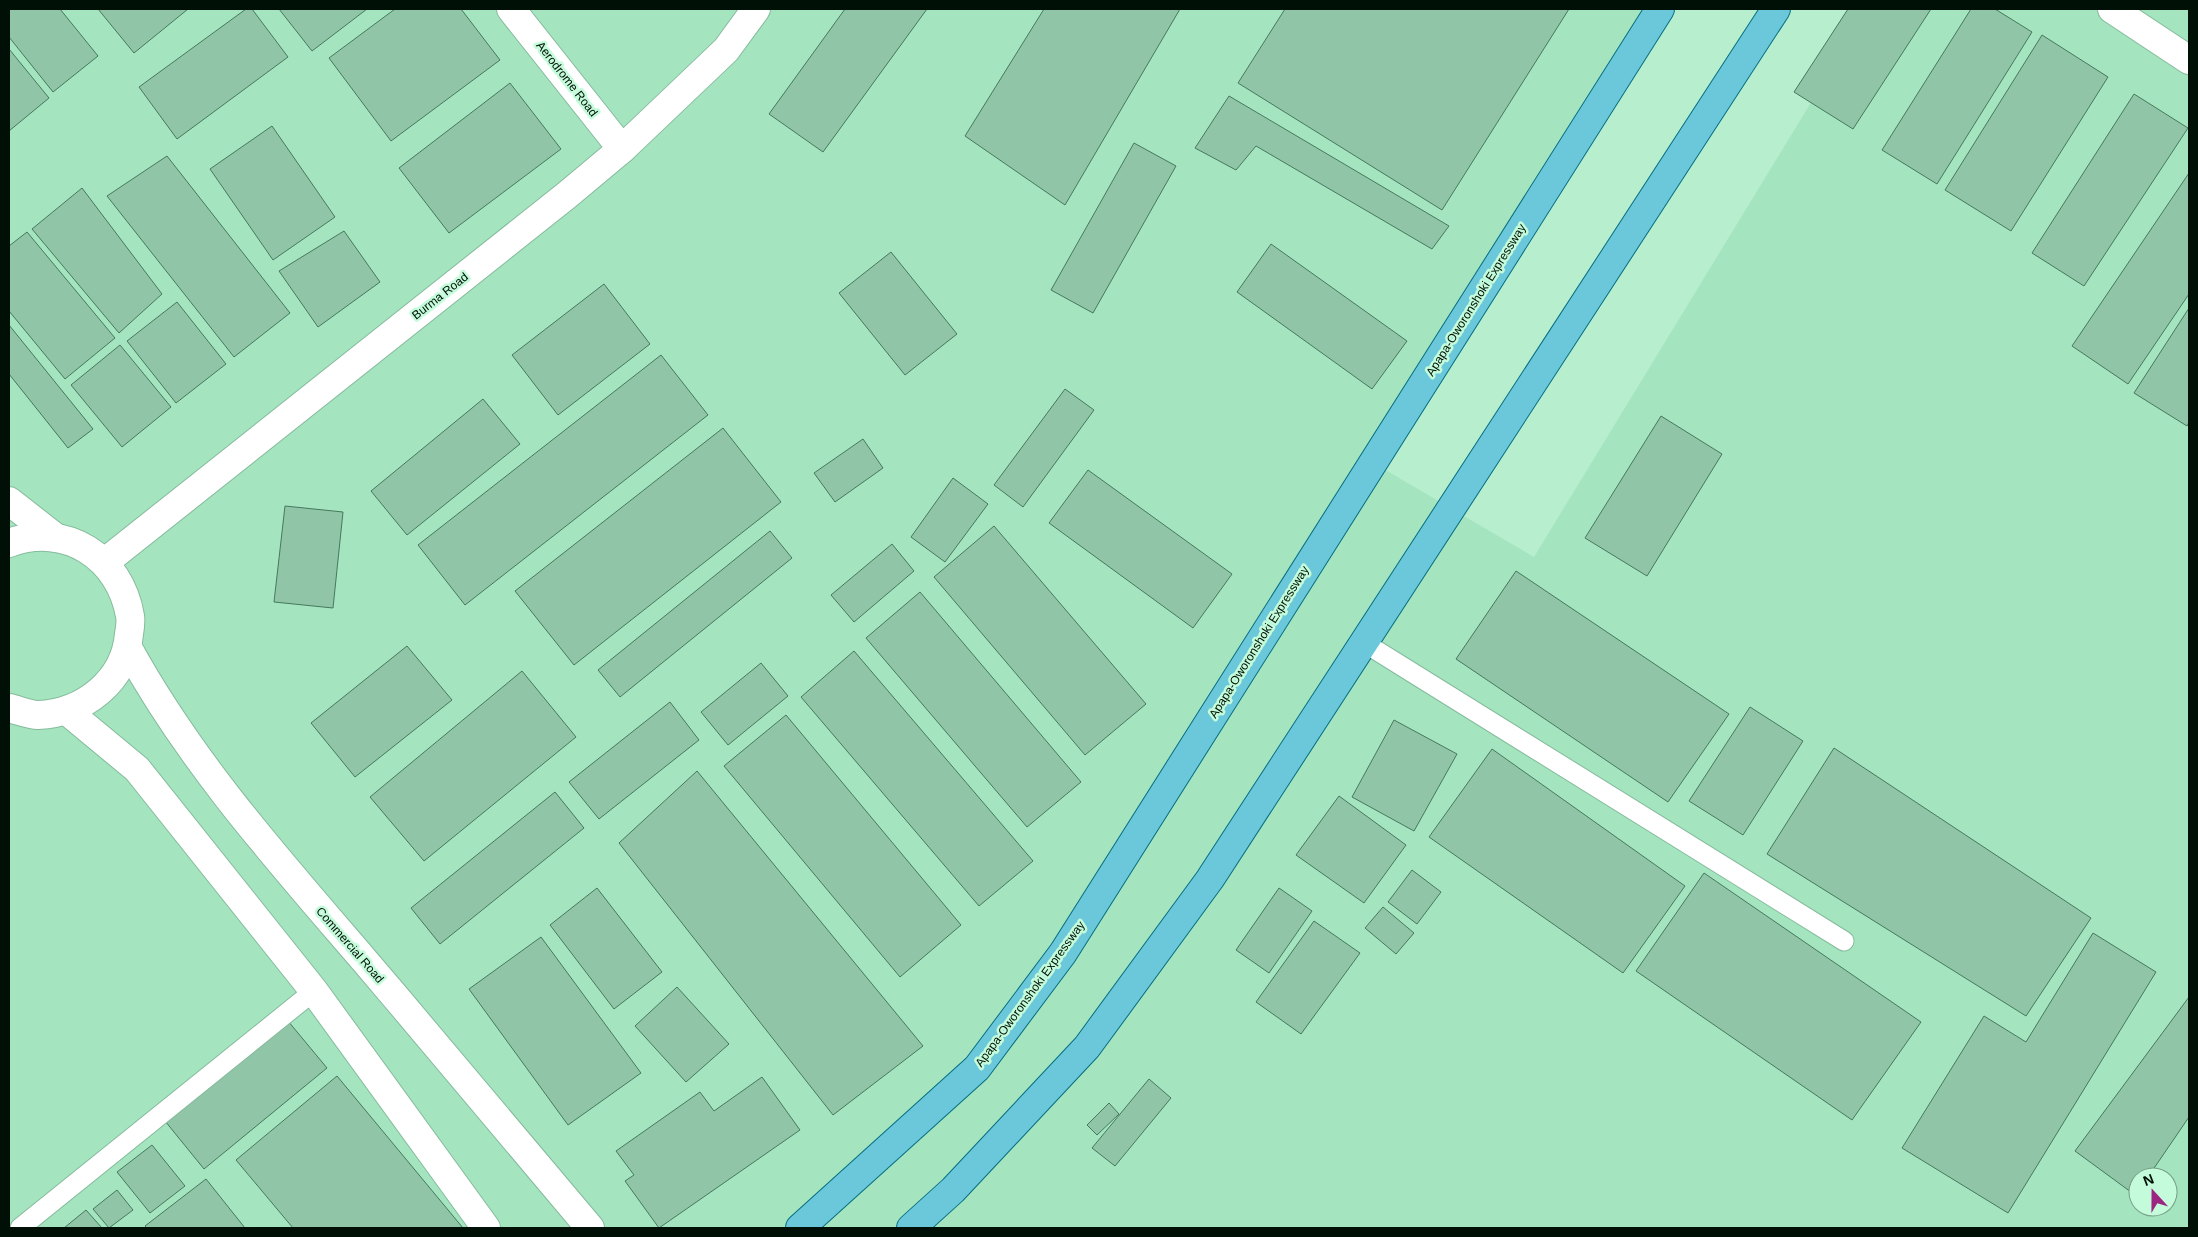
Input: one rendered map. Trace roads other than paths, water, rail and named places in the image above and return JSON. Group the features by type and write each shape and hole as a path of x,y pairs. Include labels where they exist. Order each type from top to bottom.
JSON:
{"main road":[{"name":"Aerodrome Road","path":"512,9 622,149"},
{"name":"Burma Road","path":"105,562 622,149 726,50 756,9"},
{"name":"Apapa-Oworonshoki Expressway","path":"800,1228 977,1068 1062,953 1660,9"},
{"path":"911,1228 953,1190 1087,1047 1210,879 1362,642 1776,9"},
{"path":"2112,9 2189,60"},
{"path":"9,501 56,537"},
{"path":"9,543 24,538 56,537 79,544 105,562 123,587 131,617 128,648 117,674 95,697 67,711 37,715 9,708"},
{"name":"Commercial Road","path":"128,648 155,697 188,745 266,846 590,1228"},
{"path":"67,711 137,769 314,991 486,1228"}],"lane":[{"path":"1362,642 1844,941"},
{"path":"20,1228 314,991"}]}
